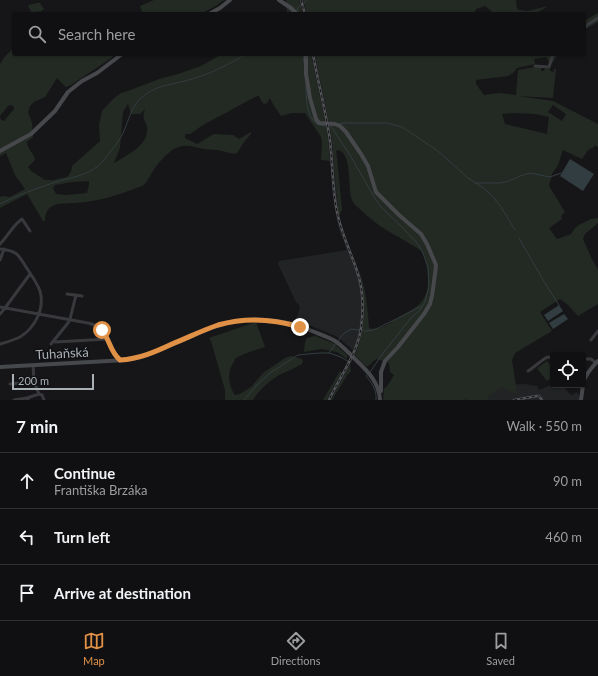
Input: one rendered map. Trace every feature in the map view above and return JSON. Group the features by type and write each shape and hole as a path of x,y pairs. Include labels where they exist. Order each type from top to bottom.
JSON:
{"street":[{"path":"213,12 230,0"},
{"path":"279,0 295,12"},
{"path":"586,26 598,18"},
{"path":"0,151 31,134 55,111 68,92 119,56"},
{"path":"306,56 306,74 316,119 319,123 335,124 340,126 346,132 368,166 376,192 420,234 427,244 436,265 430,304 398,347 385,361 381,373 380,399"},
{"path":"534,66 549,67 552,56"},
{"path":"0,244 22,219 30,231"},
{"path":"0,249 11,250 18,254 40,292 39,314 30,328 17,339 0,344"},
{"path":"0,260 4,249"},
{"path":"0,314 30,274"},
{"path":"67,294 82,296"},
{"path":"76,295 68,323 52,342 108,339"},
{"path":"0,308 70,319 96,325 102,330 108,339 113,353 120,360"},
{"name":"Tuhaňská","path":"0,367 126,360 143,357 217,326 230,322 256,320 285,323 300,327 334,341 345,349 369,374 377,385 380,399"},
{"path":"591,340 598,330"},
{"path":"109,361 113,353"},
{"path":"528,371 545,358 550,357"},
{"path":"586,359 591,359 597,362 586,375"},
{"path":"33,365 34,382 39,394 42,395 44,400"},
{"path":"369,374 378,376 381,373"},
{"path":"10,384 34,382"},
{"path":"581,400 582,388"},
{"path":"14,400 27,399 39,394"}],"shaded area":[{"path":"154,0 224,0 205,12 142,12 140,6"},
{"path":"286,0 299,0 302,12 287,12"},
{"path":"303,0 516,0 517,9 528,11 548,6 538,12 492,12 485,6 476,9 475,12 306,12"},
{"path":"40,3 44,9 40,12 31,12 28,5"},
{"path":"598,13 598,22 586,29 586,20"},
{"path":"12,49 12,56 113,56 66,87 57,78 45,97 34,102 30,106 28,112 32,123 33,137 27,142 35,160 28,167 31,171 45,180 67,177 71,172 72,166 100,141 99,125 102,111 121,93 201,66 218,56 311,56 327,129 330,161 321,160 321,137 305,113 292,113 281,116 270,98 267,103 264,104 259,96 257,96 203,125 190,134 185,134 185,138 197,144 214,134 233,135 239,139 251,132 237,153 231,154 220,150 189,146 178,147 162,159 142,186 101,199 53,205 48,210 45,221 43,221 27,194 0,208 0,197 10,197 25,189 15,175 6,153 0,156 0,117 1,120 4,121 14,107 11,105 8,106 0,116 0,64","holes":["128,104 131,114 140,114 145,109 144,119 147,127 145,140 131,153 114,163 120,148 123,112","89,181 87,193 66,195 56,194 53,188 55,185 72,182"]},
{"path":"311,56 315,56 330,128 339,216 360,274 364,299 363,327 358,346 354,357 331,400 327,400 353,350 336,336 296,320 300,306 296,302 278,264 279,261 347,250 338,226 335,210 327,129"},
{"path":"315,56 557,56 551,65 546,57 534,59 535,64 517,68 508,76 476,80 476,84 484,95 499,93 516,95 518,70 541,67 541,71 544,71 545,68 554,72 554,69 556,69 553,98 518,96 553,101 598,124 598,147 595,145 588,150 582,159 563,150 558,165 552,174 549,186 565,212 561,216 562,219 549,228 557,239 571,234 579,225 591,219 598,218 598,223 585,234 583,239 598,270 598,304 578,316 560,299 540,312 552,331 515,353 512,360 517,393 512,393 502,387 488,396 487,400 383,400 384,389 394,375 390,372 389,363 376,359 367,367 355,355 359,345 364,315 360,273 364,287 369,328 373,329 389,324 421,303 427,290 428,278 426,259 420,250 389,232 367,216 354,203 351,195 346,157 338,150 336,151 342,210 339,216 332,141","holes":["553,105 566,114 562,121 548,112","502,114 536,114 549,117 547,134 505,124"]},
{"path":"570,159 594,174 583,191 560,176"},
{"path":"559,305 563,311 548,321 544,315"},
{"path":"564,314 568,319 553,329 549,323"},
{"path":"256,322 265,347 235,359 230,369 229,376 230,384 235,395 240,394 251,387 263,373 285,358 291,356 302,359 302,364 273,379 255,396 253,400 225,400 225,390 209,338"},
{"path":"315,336 333,343 347,355 347,359 337,352 322,349 304,352 307,338"},
{"path":"547,361 550,364 550,378 547,381 537,368"},
{"path":"350,364 351,372 348,374 331,400"},
{"path":"340,371 342,373 327,400 323,400"},
{"path":"524,384 537,386 539,390 550,385 550,388 565,388 572,395 577,392 579,400 486,400 487,395 504,385"}],"waterway":[{"path":"297,11 306,0"},
{"path":"0,204 35,189 83,174 98,166 118,142 131,112 137,102 146,94 163,86 186,81 207,74 243,56"},
{"path":"303,56 304,63"},
{"path":"306,84 307,106 313,121 319,125 331,126 381,207 418,244 428,268 429,286 425,302 420,310 410,319 384,352 370,372"},
{"path":"339,124 387,123 402,127 438,151 468,178 485,189 501,207 515,230"},
{"path":"475,183 501,183 530,173 550,177 561,173"},
{"path":"519,238 559,305"},
{"path":"338,341 343,334 351,329 365,331 374,330 422,306"},
{"path":"244,400 270,373 298,355 329,353 336,343"},
{"path":"329,353 341,357 349,362"},
{"path":"368,374 366,376 374,387 376,400"}],"railway":[{"path":"301,0 304,12"},
{"path":"313,56 331,150 336,207 358,275 363,305 361,328 356,347 329,400"},
{"path":"514,400 537,396 539,396 542,400"}],"route":[{"path":"102,330 105,333 116,357 120,360 126,360 143,357 230,322 242,320 271,320 300,327"}]}
